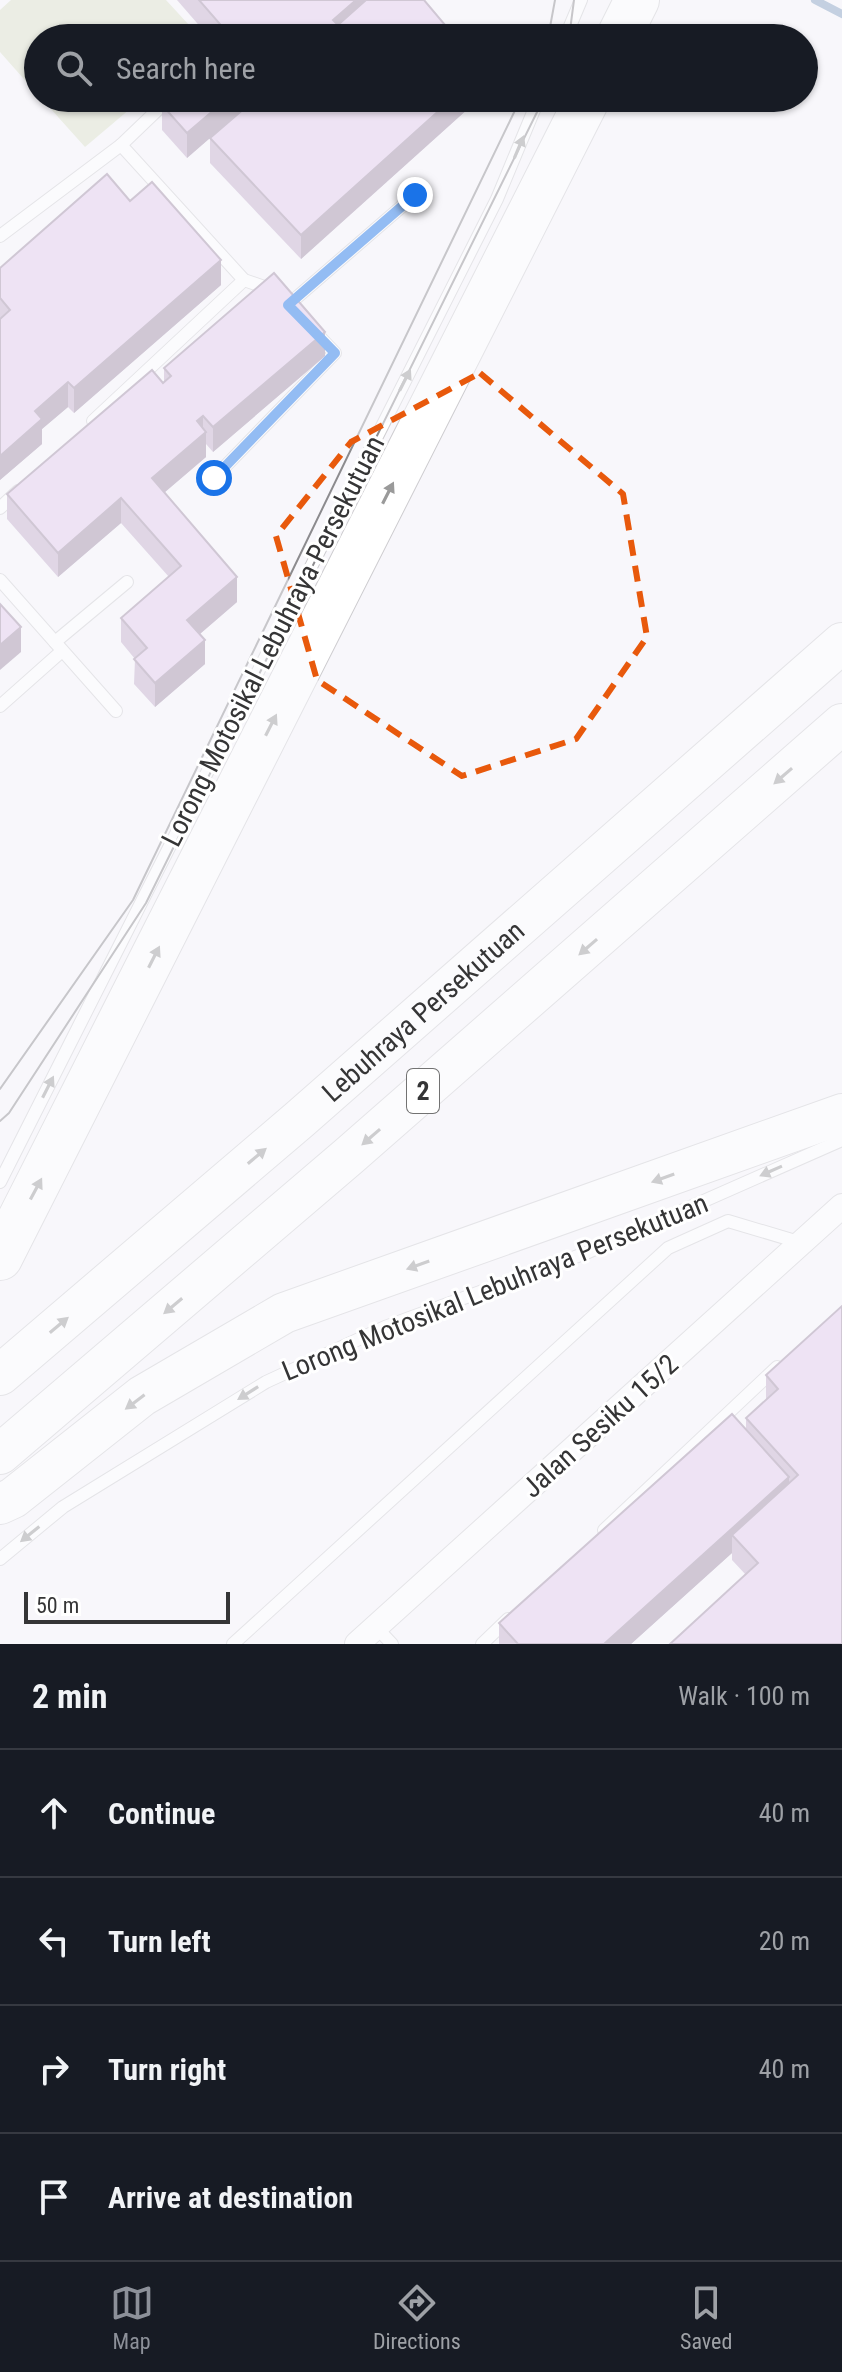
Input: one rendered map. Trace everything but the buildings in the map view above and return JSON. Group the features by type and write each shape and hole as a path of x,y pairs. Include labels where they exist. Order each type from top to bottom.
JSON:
{"highway":[{"path":"0,1258 581,112"},
{"name":"Lebuhraya Persekutuan","path":"0,1375 324,1098 842,643"},
{"name":"2","path":"0,1454 337,1167 842,724"},
{"path":"0,1504 13,1498 142,1396 284,1313 842,1114"}],"street":[{"name":"Jalan Sesiku 15/2","path":"357,1644 384,1636 842,1206"}],"lane":[{"path":"571,24 581,0"},
{"path":"0,236 121,145 155,112"},
{"name":"Lorong Motosikal Lebuhraya Persekutuan","path":"0,1182 497,199 533,112"},
{"path":"121,145 244,280 274,290 335,353 214,478"},
{"path":"298,315 415,195"},
{"path":"81,432 244,280"},
{"path":"0,508 23,486"},
{"path":"0,580 116,711"},
{"path":"0,706 58,646 127,582"},
{"name":"Lorong Motosikal Lebuhraya Persekutuan","path":"0,1559 63,1507 266,1382 385,1327 586,1253 842,1140"},
{"path":"233,1644 668,1248 728,1221 802,1243"},
{"path":"598,1535 784,1361"},
{"path":"482,1644 516,1611"}],"highlighted area":[{"path":"480,373 623,494 647,637 576,739 462,776 317,680 276,536 351,442"}],"green space":[{"path":"11,0 166,0 188,24 24,24 24,79 0,52 0,10"},
{"path":"54,112 126,112 85,147"}],"waterway":[{"path":"815,0 842,14"}],"tram line":[{"path":"551,24 555,0"},
{"path":"571,24 574,0"},
{"path":"0,1089 133,900 514,112"},
{"path":"0,1121 9,1113 146,903 537,112"}],"route":[{"path":"214,478 335,353 288,305 415,195"}]}
